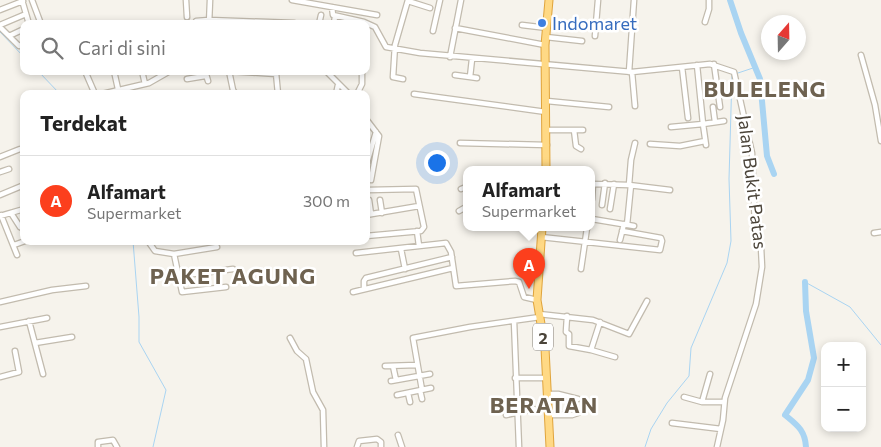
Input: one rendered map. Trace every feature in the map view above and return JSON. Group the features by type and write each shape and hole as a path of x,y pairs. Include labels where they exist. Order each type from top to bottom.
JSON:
{"highway":[{"path":"546,166 546,41 549,0"},
{"name":"2","path":"542,231 537,300 547,378 550,447"}],"street":[{"path":"32,0 39,20"},
{"path":"186,0 187,18"},
{"path":"209,20 210,0"},
{"path":"292,0 377,16"},
{"path":"332,0 332,13 343,20"},
{"path":"403,79 393,78 395,49 407,0 430,8"},
{"path":"433,31 440,0"},
{"path":"450,57 461,0"},
{"path":"595,36 598,0"},
{"path":"634,0 631,72 634,106"},
{"path":"705,22 710,7 709,0"},
{"path":"0,10 22,1 28,20"},
{"path":"20,46 0,26 26,14"},
{"path":"320,20 321,15"},
{"path":"334,20 335,16"},
{"name":"Jalan Bukit Patas","path":"370,25 376,29 384,45 395,49 450,57 631,72 714,64 735,73 752,153 754,226 761,247 762,267 758,298 724,402 717,447"},
{"path":"522,25 547,28"},
{"path":"484,33 485,26"},
{"path":"455,28 546,41 582,41"},
{"path":"9,36 20,31"},
{"path":"861,55 875,106 881,142"},
{"path":"470,77 472,59"},
{"path":"714,64 720,107"},
{"path":"650,144 680,146 705,143 697,65"},
{"path":"682,67 688,118"},
{"path":"87,75 93,90"},
{"path":"115,75 118,89 145,84 162,75"},
{"path":"143,75 145,84"},
{"path":"187,79 199,75"},
{"path":"206,75 208,81"},
{"path":"230,75 233,90"},
{"path":"276,75 278,90"},
{"path":"329,75 344,90"},
{"path":"359,90 362,84 362,75"},
{"path":"455,75 477,78"},
{"path":"337,90 338,85"},
{"path":"414,94 547,112"},
{"path":"547,101 609,107"},
{"path":"714,107 715,122"},
{"path":"671,127 724,121"},
{"path":"370,125 379,136 371,180"},
{"path":"547,130 583,130"},
{"path":"574,130 576,147 581,149"},
{"path":"370,152 376,132"},
{"path":"460,143 547,144"},
{"path":"620,240 625,225 631,160 635,143"},
{"path":"0,157 20,149"},
{"path":"0,172 9,168"},
{"path":"595,184 630,185 670,190"},
{"path":"602,204 605,184"},
{"path":"610,209 614,184"},
{"path":"0,195 20,186"},
{"path":"370,190 416,189 424,227 417,231 370,236"},
{"path":"380,200 382,213"},
{"path":"370,215 419,206"},
{"path":"459,211 463,209"},
{"path":"17,255 1,216 20,210"},
{"path":"11,213 20,224"},
{"path":"595,220 634,226"},
{"path":"417,231 419,246"},
{"path":"581,269 587,231"},
{"path":"541,237 656,251 661,248 661,238 622,231"},
{"path":"874,233 881,232"},
{"path":"14,246 20,243"},
{"path":"356,253 446,243 452,257 454,283 457,286 515,281 519,282 524,297 537,300"},
{"path":"151,245 155,251 174,254 217,248"},
{"path":"401,249 409,278"},
{"path":"174,254 183,292 226,286"},
{"path":"364,289 366,278 452,257"},
{"path":"353,292 453,268"},
{"path":"178,276 233,269"},
{"path":"0,302 52,290 86,286"},
{"path":"422,399 413,338 539,316 567,316 600,322 631,334 647,301"},
{"path":"567,316 566,332 569,334 569,346 615,357"},
{"path":"0,327 47,318"},
{"path":"29,321 44,374"},
{"path":"514,321 518,447"},
{"path":"591,350 600,322"},
{"path":"36,343 72,337"},
{"path":"290,338 297,351 306,359 313,392 324,410 324,447"},
{"path":"0,377 19,372 15,352"},
{"path":"404,365 407,378"},
{"path":"385,366 417,365"},
{"path":"393,366 394,380 430,374"},
{"path":"702,402 710,374"},
{"path":"516,378 547,378"},
{"path":"397,395 431,388"},
{"path":"408,393 410,402"},
{"path":"548,394 558,394 578,399"},
{"path":"684,397 702,402 724,402"},
{"path":"506,414 534,409"},
{"path":"550,415 572,415 578,413"},
{"path":"672,423 721,429"},
{"path":"398,435 402,447"},
{"path":"357,447 359,441 377,439 381,442 381,447"},
{"path":"98,447 98,442 113,440 117,447"}],"waterway":[{"path":"730,0 760,79 767,156 774,174"},
{"path":"0,32 20,53"},
{"path":"735,74 756,67"},
{"path":"42,75 56,90"},
{"path":"645,447 651,429 667,403 689,376 691,348 727,263 731,241 729,179 732,75"},
{"path":"133,245 139,342 166,390 153,447"},
{"path":"805,282 850,307 881,345"},
{"path":"805,282 806,311 814,358 808,380 785,415 802,432 806,447"}],"place":[{"name":"Indomaret","path":"542,23"},
{"name":"Alfamart","path":"529,289"}],"district":[{"name":"BULELENG","path":"765,88"},
{"name":"PAKET AGUNG","path":"233,275"},
{"name":"BERATAN","path":"544,404"}]}
